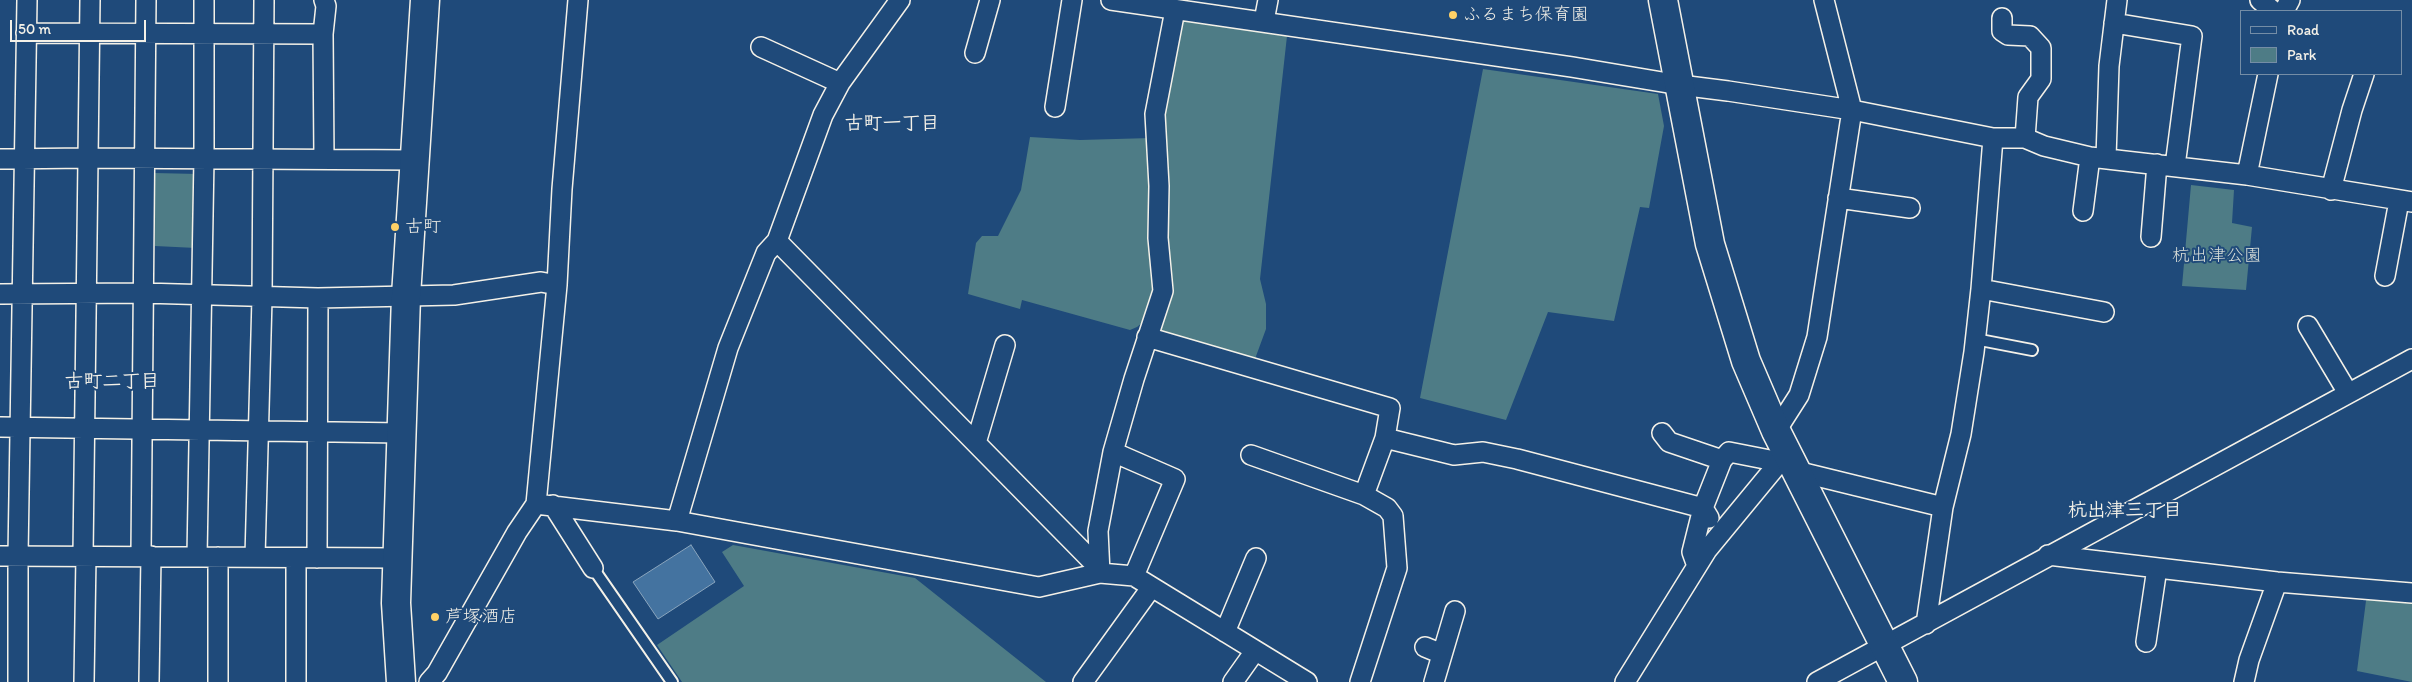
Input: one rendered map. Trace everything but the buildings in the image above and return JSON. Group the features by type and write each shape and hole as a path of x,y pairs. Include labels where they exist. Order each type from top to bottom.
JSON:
{"street":[{"path":"18,682 9,556 21,428 23,159 27,0"},
{"path":"84,682 87,158 90,0"},
{"path":"146,0 142,428 150,682"},
{"path":"197,557 204,158 204,0"},
{"path":"255,557 262,298 264,0"},
{"path":"324,0 326,6 323,34 324,159"},
{"path":"401,682 396,603 401,433 406,296 425,0"},
{"path":"429,682 437,672 517,532 544,504 562,189 578,0"},
{"path":"677,521 728,348 766,253 777,241 823,115 840,83 900,0"},
{"path":"975,54 990,0"},
{"path":"1055,107 1072,0"},
{"path":"1264,21 1268,0"},
{"path":"1663,0 1710,244 1746,361 1785,454 1903,682"},
{"path":"1625,682 1697,566 1785,454 1798,395 1817,337 1852,110 1824,0"},
{"path":"2083,211 2098,158 2117,0"},
{"path":"2260,0 2272,10"},
{"path":"1121,1 1852,110 1992,138 2025,138 2044,146 2098,158 2247,175 2405,202 2385,276"},
{"path":"1100,573 1098,531 1114,452 1134,378 1163,291 1158,238 1159,186 1155,114 1175,10"},
{"path":"2002,18 2002,30 2008,36 2030,36 2041,48 2041,78 2028,97 2025,138"},
{"path":"2114,23 2192,36 2151,237"},
{"path":"26,33 204,34 264,32 323,34"},
{"path":"760,47 840,83"},
{"path":"2247,175 2268,75"},
{"path":"2331,190 2352,110 2364,75"},
{"path":"1926,624 1944,507 1961,434 1975,339 1981,289 1992,138"},
{"path":"0,159 415,160"},
{"path":"1838,198 1910,208"},
{"path":"777,241 1093,562 1100,573"},
{"path":"0,294 143,293 262,298 318,298 454,295 542,282 557,285"},
{"path":"1981,289 2104,312"},
{"path":"317,558 318,298"},
{"path":"2308,326 2348,394"},
{"path":"1148,337 1390,408 1384,438 1364,495"},
{"path":"976,443 1005,345"},
{"path":"1817,682 2412,358"},
{"path":"0,427 401,433"},
{"path":"1662,433 1669,442 1722,460"},
{"path":"1384,438 1454,456 1483,452 1517,459 1703,508 1719,536"},
{"path":"1114,452 1183,482 1134,576"},
{"path":"1697,566 1692,552 1703,508 1722,460 1729,452 1785,454 1944,507"},
{"path":"1251,455 1364,495 1387,508 1393,516 1398,568 1360,682"},
{"path":"544,504 677,521 1039,587 1100,573 1134,576 1308,682"},
{"path":"544,504 594,568"},
{"path":"9,556 397,558"},
{"path":"2048,556 2278,582 2412,593"},
{"path":"218,557 218,682"},
{"path":"296,558 296,682"},
{"path":"1225,632 1256,558"},
{"path":"2146,642 2157,568"},
{"path":"2244,682 2249,660 2278,582"},
{"path":"1082,682 1151,588"},
{"path":"1434,682 1454,611"},
{"path":"1424,647 1442,654"},
{"path":"1233,682 1256,651"}],"lane":[{"path":"1975,339 2032,350"},
{"path":"594,568 672,682"}],"green space":[{"path":"1181,18 1287,36 1260,279 1266,304 1266,329 1252,367 1153,335 1158,113"},
{"path":"1483,69 1658,94 1664,126 1649,208 1640,207 1614,321 1548,312 1506,420 1420,398"},
{"path":"1030,137 1080,140 1151,138 1159,293 1148,318 1137,327 1130,330 1022,300 1020,309 968,294 976,243 982,236 998,236 1021,190"},
{"path":"154,173 198,174 196,248 155,246"},
{"name":"杭出津公園","path":"2191,185 2234,190 2232,223 2252,227 2246,290 2182,286"},
{"path":"733,545 915,578 1046,682 682,682 657,645 744,586 722,552"},
{"path":"2367,593 2412,597 2412,682 2357,671"}],"water":[{"path":"691,545 715,582 658,619 633,582"}],"place":[{"name":"ふるまち保育園","path":"1453,15"},
{"name":"古町","path":"395,227"},
{"name":"芦塚酒店","path":"435,617"}],"district":[{"name":"古町一丁目","path":"892,124"},
{"name":"古町二丁目","path":"112,382"},
{"name":"杭出津三丁目","path":"2125,511"}]}
